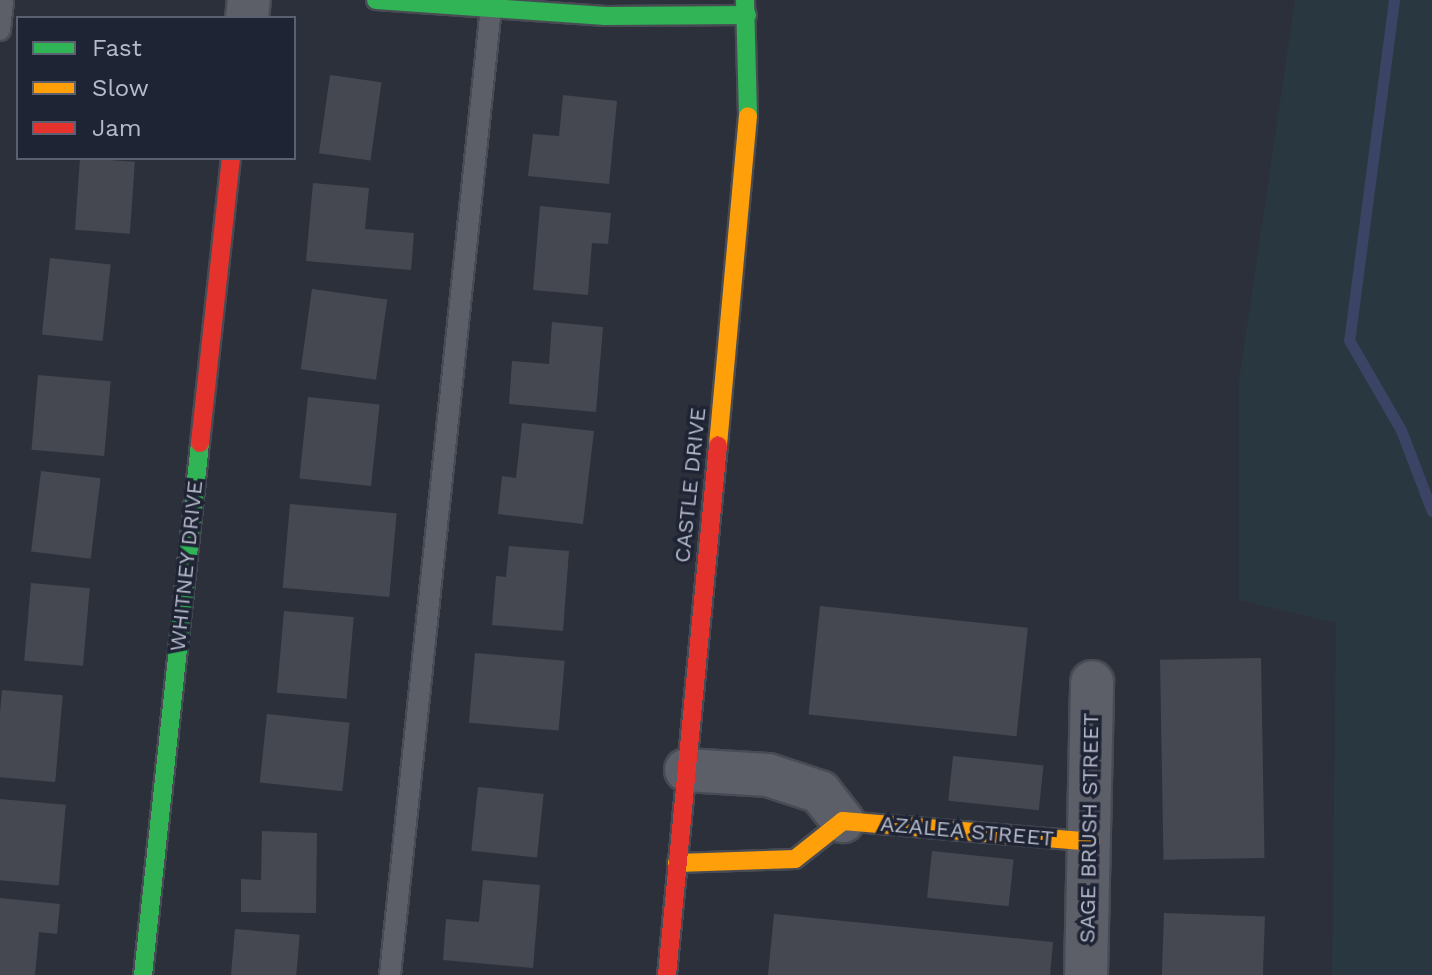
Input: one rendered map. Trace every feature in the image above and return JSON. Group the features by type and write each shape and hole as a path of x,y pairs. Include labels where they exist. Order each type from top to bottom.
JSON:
{"street":[{"path":"376,0 491,8 746,7"},
{"name":"CASTLE DRIVE","path":"667,975 748,138 746,7"},
{"name":"WHITNEY DRIVE","path":"143,975 231,160"},
{"name":"SAGE BRUSH STREET","path":"1086,975 1092,682"},
{"path":"677,863 795,859 843,821 820,792 768,775 686,770"},
{"name":"AZALEA STREET","path":"843,821 1091,842"}],"lane":[{"path":"0,30 3,0"},
{"path":"390,975 491,8"}],"shaded area":[{"path":"1295,0 1432,0 1432,975 1332,975 1336,623 1239,600 1239,381"}],"building":[{"path":"330,75 381,82 370,160 319,153"},
{"path":"563,95 617,101 609,184 528,176 533,134 559,136"},
{"path":"80,160 135,162 130,234 75,230"},
{"path":"313,183 369,188 365,229 414,233 411,270 306,261"},
{"path":"540,206 611,213 608,244 592,243 588,295 533,290"},
{"path":"50,258 111,264 103,341 42,335"},
{"path":"312,289 387,300 376,380 301,369"},
{"path":"552,322 603,327 596,412 509,404 512,361 549,364"},
{"path":"38,375 111,381 104,456 31,450"},
{"path":"308,397 380,405 371,486 299,479"},
{"path":"522,423 594,431 583,524 498,514 502,476 516,478"},
{"path":"41,471 101,478 91,559 31,551"},
{"path":"290,504 397,513 389,597 283,588"},
{"path":"509,546 569,551 563,631 492,625 496,576 506,577"},
{"path":"31,583 90,588 83,666 24,661"},
{"path":"820,606 1028,628 1016,736 809,714"},
{"path":"284,611 354,617 347,699 277,693"},
{"path":"475,653 565,661 559,731 469,723"},
{"path":"1261,658 1264,858 1164,860 1160,660"},
{"path":"2,690 63,695 55,782 0,777"},
{"path":"267,714 350,723 342,791 260,783"},
{"path":"953,756 1044,766 1039,810 948,801"},
{"path":"478,787 544,794 537,858 471,851"},
{"path":"0,799 66,805 59,885 0,880"},
{"path":"262,831 317,833 316,913 241,912 241,879 261,880"},
{"path":"932,851 1014,860 1009,906 927,898"},
{"path":"483,880 540,885 533,968 443,960 446,919 479,922"},
{"path":"0,898 60,904 57,934 39,932 35,975 0,975"},
{"path":"1164,913 1265,917 1263,975 1162,975"},
{"path":"774,914 1053,942 1050,975 768,975"},
{"path":"235,929 300,935 296,975 231,975"}],"waterway":[{"path":"1394,0 1349,340 1401,430 1432,511"}],"traffic: fast":[{"path":"376,0 605,16 747,15"},
{"path":"745,0 748,116"},
{"path":"143,975 200,443"}],"traffic: slow":[{"path":"718,445 748,116"},
{"path":"677,863 795,859 843,821 1091,842"}],"traffic: jam":[{"path":"200,443 231,160"},
{"path":"667,975 718,445"}]}
